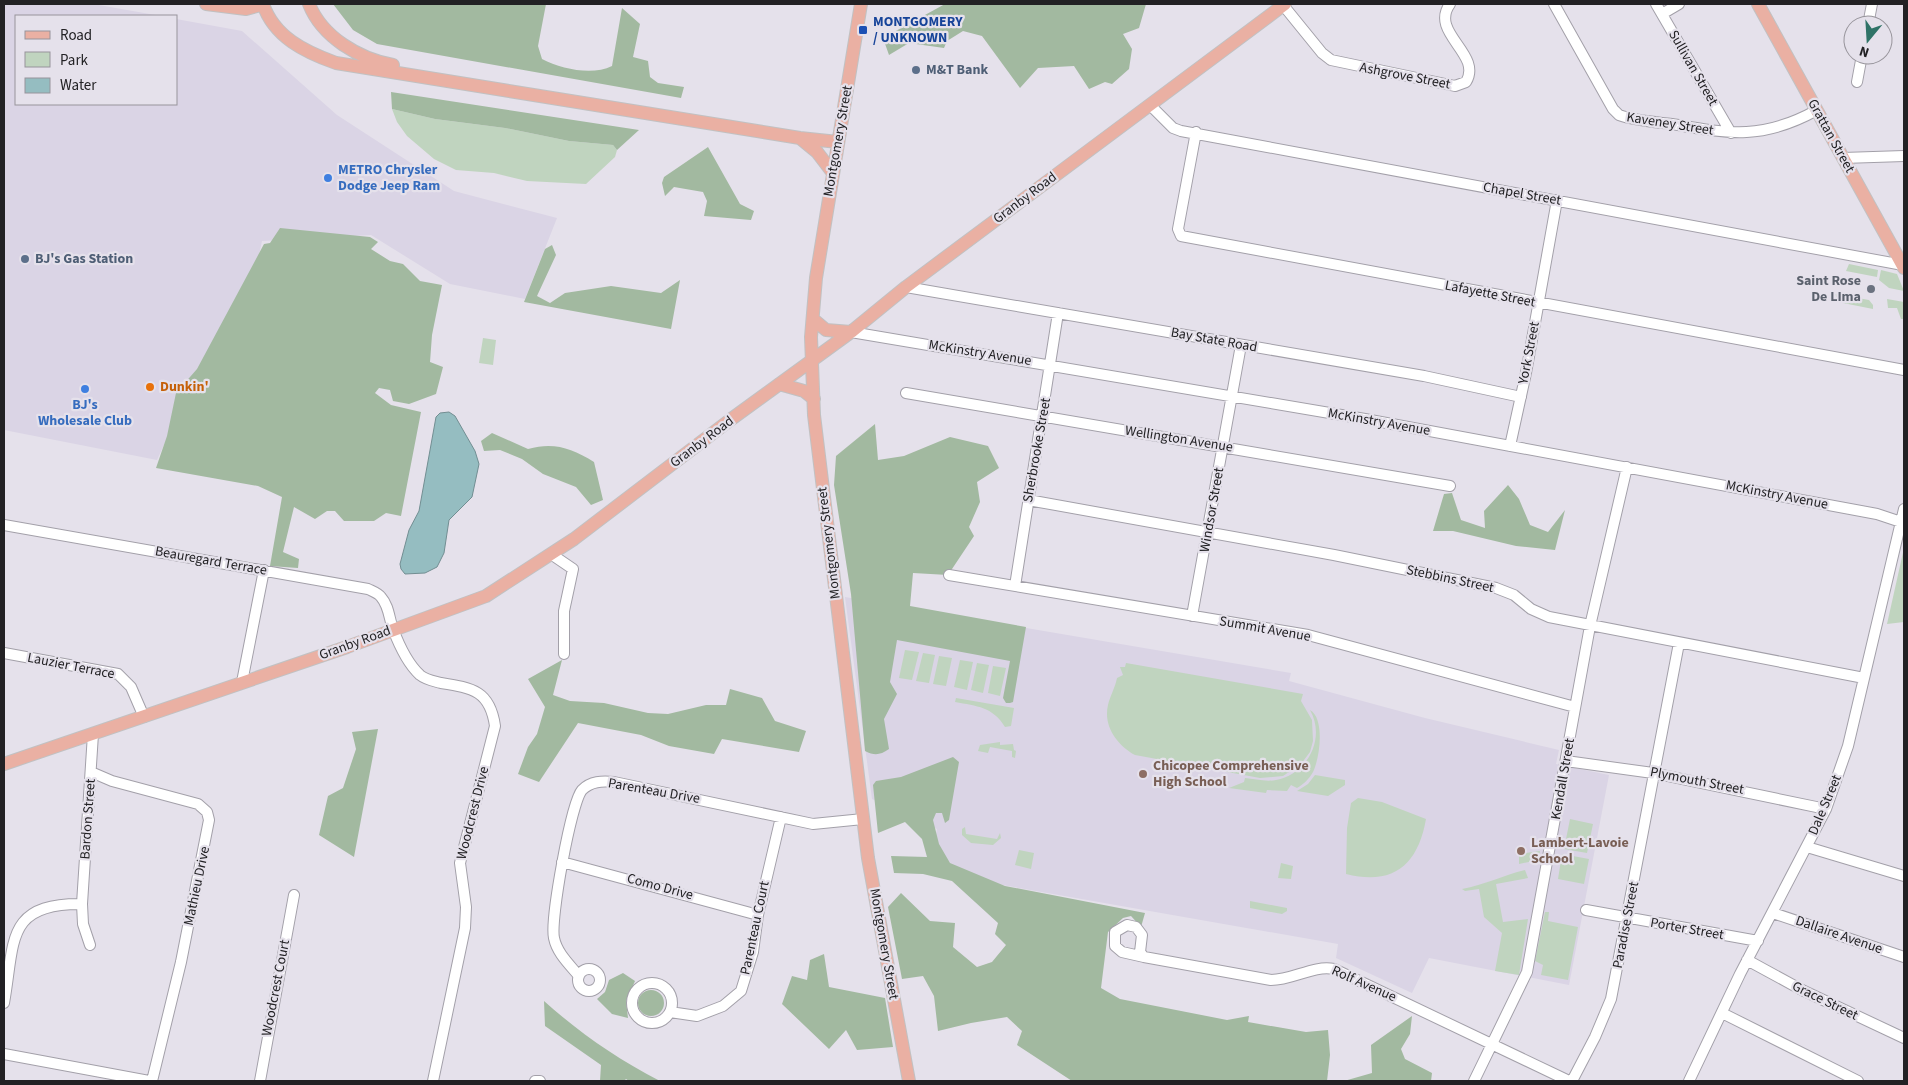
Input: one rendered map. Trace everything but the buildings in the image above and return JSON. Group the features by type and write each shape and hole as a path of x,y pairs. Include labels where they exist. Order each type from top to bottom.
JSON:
{"main road":[{"path":"206,4 246,9 263,4 269,19 284,36 317,57 336,63 800,138 838,142"},
{"path":"309,4 318,19 344,46 379,62 808,132 838,142"},
{"name":"Montgomery Street","path":"861,4 821,241 813,319 812,359 814,399 834,585 868,858 909,1081"},
{"name":"Granby Road","path":"4,764 144,717 486,596 551,554 851,332 906,287 1284,4"},
{"name":"Grattan Street","path":"1758,4 1904,266"},
{"path":"800,138 817,152 833,173"},
{"path":"813,319 826,330 851,332"},
{"path":"779,384 804,391 814,399"}],"street":[{"name":"Ashgrove Street","path":"1284,4 1322,53 1332,60 1455,86 1466,82 1469,67 1446,23 1445,12 1450,4"},
{"name":"Kaveney Street","path":"1554,4 1616,114 1731,133 1774,129 1817,110"},
{"name":"Sullivan Street","path":"1656,4 1731,133"},
{"path":"1662,14 1680,4"},
{"path":"1857,82 1860,65"},
{"name":"Chapel Street","path":"1150,105 1173,128 1904,266"},
{"name":"Lafayette Street","path":"1196,132 1178,229 1180,235 1904,370"},
{"path":"1843,158 1904,156"},
{"name":"York Street","path":"1510,446 1539,303 1557,200"},
{"name":"Bay State Road","path":"906,287 1424,376 1521,397"},
{"name":"Sherbrooke Street","path":"1015,586 1052,365 1058,313"},
{"name":"McKinstry Avenue","path":"851,332 1232,396 1627,467 1877,514 1903,522"},
{"name":"Windsor Street","path":"1192,616 1209,532 1241,345"},
{"name":"Wellington Avenue","path":"906,393 1450,486"},
{"name":"Kendall Street","path":"1474,1081 1525,979 1590,626 1627,467"},
{"name":"Stebbins Street","path":"1028,500 1209,532 1496,588 1518,597 1531,609 1544,616 1864,678"},
{"name":"Dale Street","path":"1689,1081 1748,960 1826,809 1846,753 1903,522 1904,508"},
{"name":"Beauregard Terrace","path":"4,525 368,589 380,596 388,608 393,630"},
{"path":"551,554 573,569 564,611 564,654"},
{"path":"242,682 264,570"},
{"name":"Summit Avenue","path":"949,575 1308,635 1575,707"},
{"name":"Woodcrest Drive","path":"393,630 411,666 423,678 478,692 492,710 494,726 460,863 466,906 465,928 433,1081"},
{"name":"Paradise Street","path":"1571,1081 1606,1013 1615,982 1679,643"},
{"name":"Lauzier Terrace","path":"4,653 118,674 131,687 144,717"},
{"name":"Bardon Street","path":"90,946 83,924 82,904 92,734"},
{"name":"Plymouth Street","path":"1566,761 1653,773 1826,809"},
{"name":"Mathieu Drive","path":"91,772 112,781 198,804 206,812 209,820 181,962 150,1081"},
{"name":"Parenteau Drive","path":"579,976 559,953 553,936 562,862 576,801 583,789 597,782 614,782 817,824 863,818"},
{"name":"Parenteau Court","path":"670,1012 697,1016 724,1006 741,992 753,952 758,915 781,817"},
{"path":"1807,847 1904,876"},
{"name":"Como Drive","path":"562,862 758,915"},
{"name":"Woodcrest Court","path":"260,1081 294,895"},
{"path":"4,1003 15,942 23,920 32,912 45,906 82,904"},
{"name":"Porter Street","path":"1586,910 1758,941"},
{"name":"Dallaire Avenue","path":"1773,913 1904,957"},
{"name":"Rolf Avenue","path":"1144,957 1271,980 1284,979 1324,968 1334,969 1571,1081"},
{"name":"Grace Street","path":"1748,960 1802,990 1904,1038"},
{"path":"1722,1013 1858,1081"},
{"path":"4,1054 150,1081"},
{"path":"535,1081 540,1081"}],"shaded area":[{"path":"4,4 93,4 155,15 15,15 15,105 178,105 178,19 242,31 337,115 454,191 557,218 525,299 450,284 371,235 262,241 259,255 199,368 157,460 4,430"},
{"name":"Chicopee Comprehensive High School","path":"845,597 1291,673 1289,681 1425,718 1559,750 1556,764 1609,775 1569,985 1429,958 1412,993 1336,958 1338,944 928,872 937,829 872,799"}],"green space":[{"path":"333,4 546,4 538,46 542,59 559,66 586,71 595,71 612,66 622,8 640,24 633,57 648,61 650,77 658,83 684,87 681,98 377,44 353,30"},
{"path":"945,4 1146,4 1139,28 1123,34 1132,49 1129,69 1112,84 1105,82 1089,89 1074,66 1038,68 1020,88 982,36 963,31 947,41 944,48 909,43 889,55 883,38"},
{"path":"391,92 639,130 617,150 613,145 569,141 505,128 435,119 392,109"},
{"path":"392,109 435,119 505,128 569,141 613,145 617,150 615,157 586,184 527,181 494,173 456,170 434,159 407,136 397,122"},
{"path":"708,147 740,204 754,211 751,220 704,216 707,201 703,192 674,187 665,196 662,183 664,177"},
{"path":"280,228 370,237 378,242 371,249 390,261 403,264 420,281 442,285 432,335 430,362 443,367 436,394 409,404 393,401 390,390 379,388 375,393 391,405 421,412 401,516 386,513 374,521 344,521 335,511 327,511 315,519 294,507 283,552 299,559 298,568 270,566 282,497 258,486 156,468 167,436 176,393 197,369 264,244 270,243"},
{"path":"552,245 556,255 537,296 550,303 565,293 611,286 661,293 680,280 671,329 524,302 545,249"},
{"path":"1849,264 1878,270 1877,277 1846,271"},
{"path":"1881,270 1897,274 1904,291 1889,288 1879,280"},
{"path":"1835,294 1869,300 1873,305 1873,309 1838,302"},
{"path":"1887,299 1904,302 1904,319 1901,319 1897,308 1888,308"},
{"path":"483,338 496,340 493,365 479,363"},
{"path":"875,424 878,460 904,456 950,437 988,446 999,468 977,482 980,502 969,527 974,536 948,575 913,573 910,606 1026,627 1013,702 1010,703 1006,703 1003,698 1010,661 897,640 890,682 897,694 884,719 889,749 880,754 872,754 865,751 851,594 834,485 836,456"},
{"path":"492,433 528,449 554,446 578,453 594,462 603,500 591,505 576,487 543,474 522,459 500,450 484,451 481,441"},
{"path":"1508,485 1519,499 1530,525 1548,532 1565,510 1555,550 1516,546 1453,531 1433,531 1444,494 1452,493 1461,520 1485,528 1484,511"},
{"path":"1904,548 1904,622 1887,624"},
{"path":"905,650 919,652 912,680 899,678"},
{"path":"923,653 935,655 929,683 916,681"},
{"path":"939,656 952,658 946,686 933,684"},
{"path":"562,660 553,695 570,701 604,703 648,713 668,714 706,705 726,705 730,689 762,698 775,721 806,731 799,752 722,739 714,754 669,746 641,735 578,723 539,782 518,774 528,747 537,734 545,707 528,679"},
{"path":"960,660 973,662 967,690 954,687"},
{"path":"977,663 989,665 983,693 971,690"},
{"path":"1126,663 1303,694 1301,701 1312,720 1313,741 1310,752 1301,764 1283,776 1260,778 1135,755 1122,746 1113,734 1107,713 1117,678 1123,675 1120,667 1125,667"},
{"path":"993,666 1006,668 1000,696 988,693"},
{"path":"956,698 1014,708 1011,726 1005,727 990,711 955,702"},
{"path":"1310,710 1315,714 1318,721 1320,739 1318,758 1313,772 1302,785 1297,788 1291,785 1287,791 1267,790 1266,793 1229,788 1244,782 1245,778 1264,781 1276,780 1287,776 1305,763 1315,743 1316,732"},
{"path":"378,729 354,857 319,835 328,796 343,788 356,749 352,732"},
{"path":"1000,742 1000,745 1013,744 1016,751 1015,758 1012,757 1012,751 990,747 988,753 978,751 980,745"},
{"path":"953,757 959,762 949,820 945,823 942,813 936,813 933,820 939,844 950,863 1005,886 1145,913 1141,927 1131,916 1123,918 1108,932 1101,988 1120,999 1227,1020 1249,1016 1248,1022 1306,1032 1328,1030 1330,1055 1327,1081 1072,1081 1017,1045 1022,1031 1007,1017 938,1031 934,996 923,976 902,979 888,907 901,893 930,921 955,923 953,947 977,967 992,962 1006,945 995,934 998,923 952,881 923,874 894,873 891,856 927,857 922,839 905,822 878,833 873,785 876,781 901,777"},
{"path":"1315,775 1345,780 1345,785 1328,796 1297,791 1308,784"},
{"path":"1358,798 1382,802 1426,819 1417,849 1410,860 1390,874 1377,877 1363,877 1346,874 1347,828 1351,803"},
{"path":"1570,819 1593,824 1587,853 1564,849"},
{"path":"965,827 966,834 997,839 1000,833 1001,838 993,845 971,843 962,835 962,829"},
{"path":"1019,850 1034,853 1031,869 1015,865"},
{"path":"1540,851 1538,860 1519,864 1519,854"},
{"path":"1562,854 1589,859 1584,884 1558,879"},
{"path":"1281,863 1293,866 1291,879 1278,878"},
{"path":"1525,870 1528,878 1496,884 1503,922 1528,919 1519,975 1495,971 1502,933 1484,917 1479,889 1465,891 1462,889"},
{"path":"1250,901 1287,908 1287,911 1282,914 1250,908"},
{"path":"1545,912 1549,912 1548,921 1578,927 1568,980 1541,975 1543,965 1535,961"},
{"path":"824,954 829,987 885,998 893,1047 857,1050 846,1030 829,1049 782,1004 792,976 807,980 810,960"},
{"path":"623,973 635,981 626,1001 628,1018 612,1014 597,999 605,992 609,980"},
{"path":"651,990 660,994 664,1003 660,1012 651,1016 642,1012 638,1003 642,994"},
{"path":"544,1001 599,1045 660,1081 629,1081 626,1079 624,1081 600,1081 601,1065 545,1026"},
{"path":"1412,1016 1410,1034 1401,1049 1405,1059 1432,1073 1431,1081 1344,1081 1372,1073 1371,1045"}],"water":[{"path":"449,412 455,416 475,451 479,464 472,497 449,520 444,553 437,567 425,573 405,574 400,564 409,530 419,511 436,417 440,413"}],"place":[{"name":"MONTGOMERY / UNKNOWN","path":"863,30"},
{"name":"M&T Bank","path":"916,70"},
{"name":"METRO Chrysler Dodge Jeep Ram","path":"328,178"},
{"name":"BJ's Gas Station","path":"25,259"},
{"name":"Saint Rose De LIma","path":"1871,289"},
{"name":"Dunkin'","path":"150,387"},
{"name":"BJ's Wholesale Club","path":"85,389"},
{"name":"Chicopee Comprehensive High School","path":"1143,774"},
{"name":"Lambert-Lavoie School","path":"1521,851"}]}
